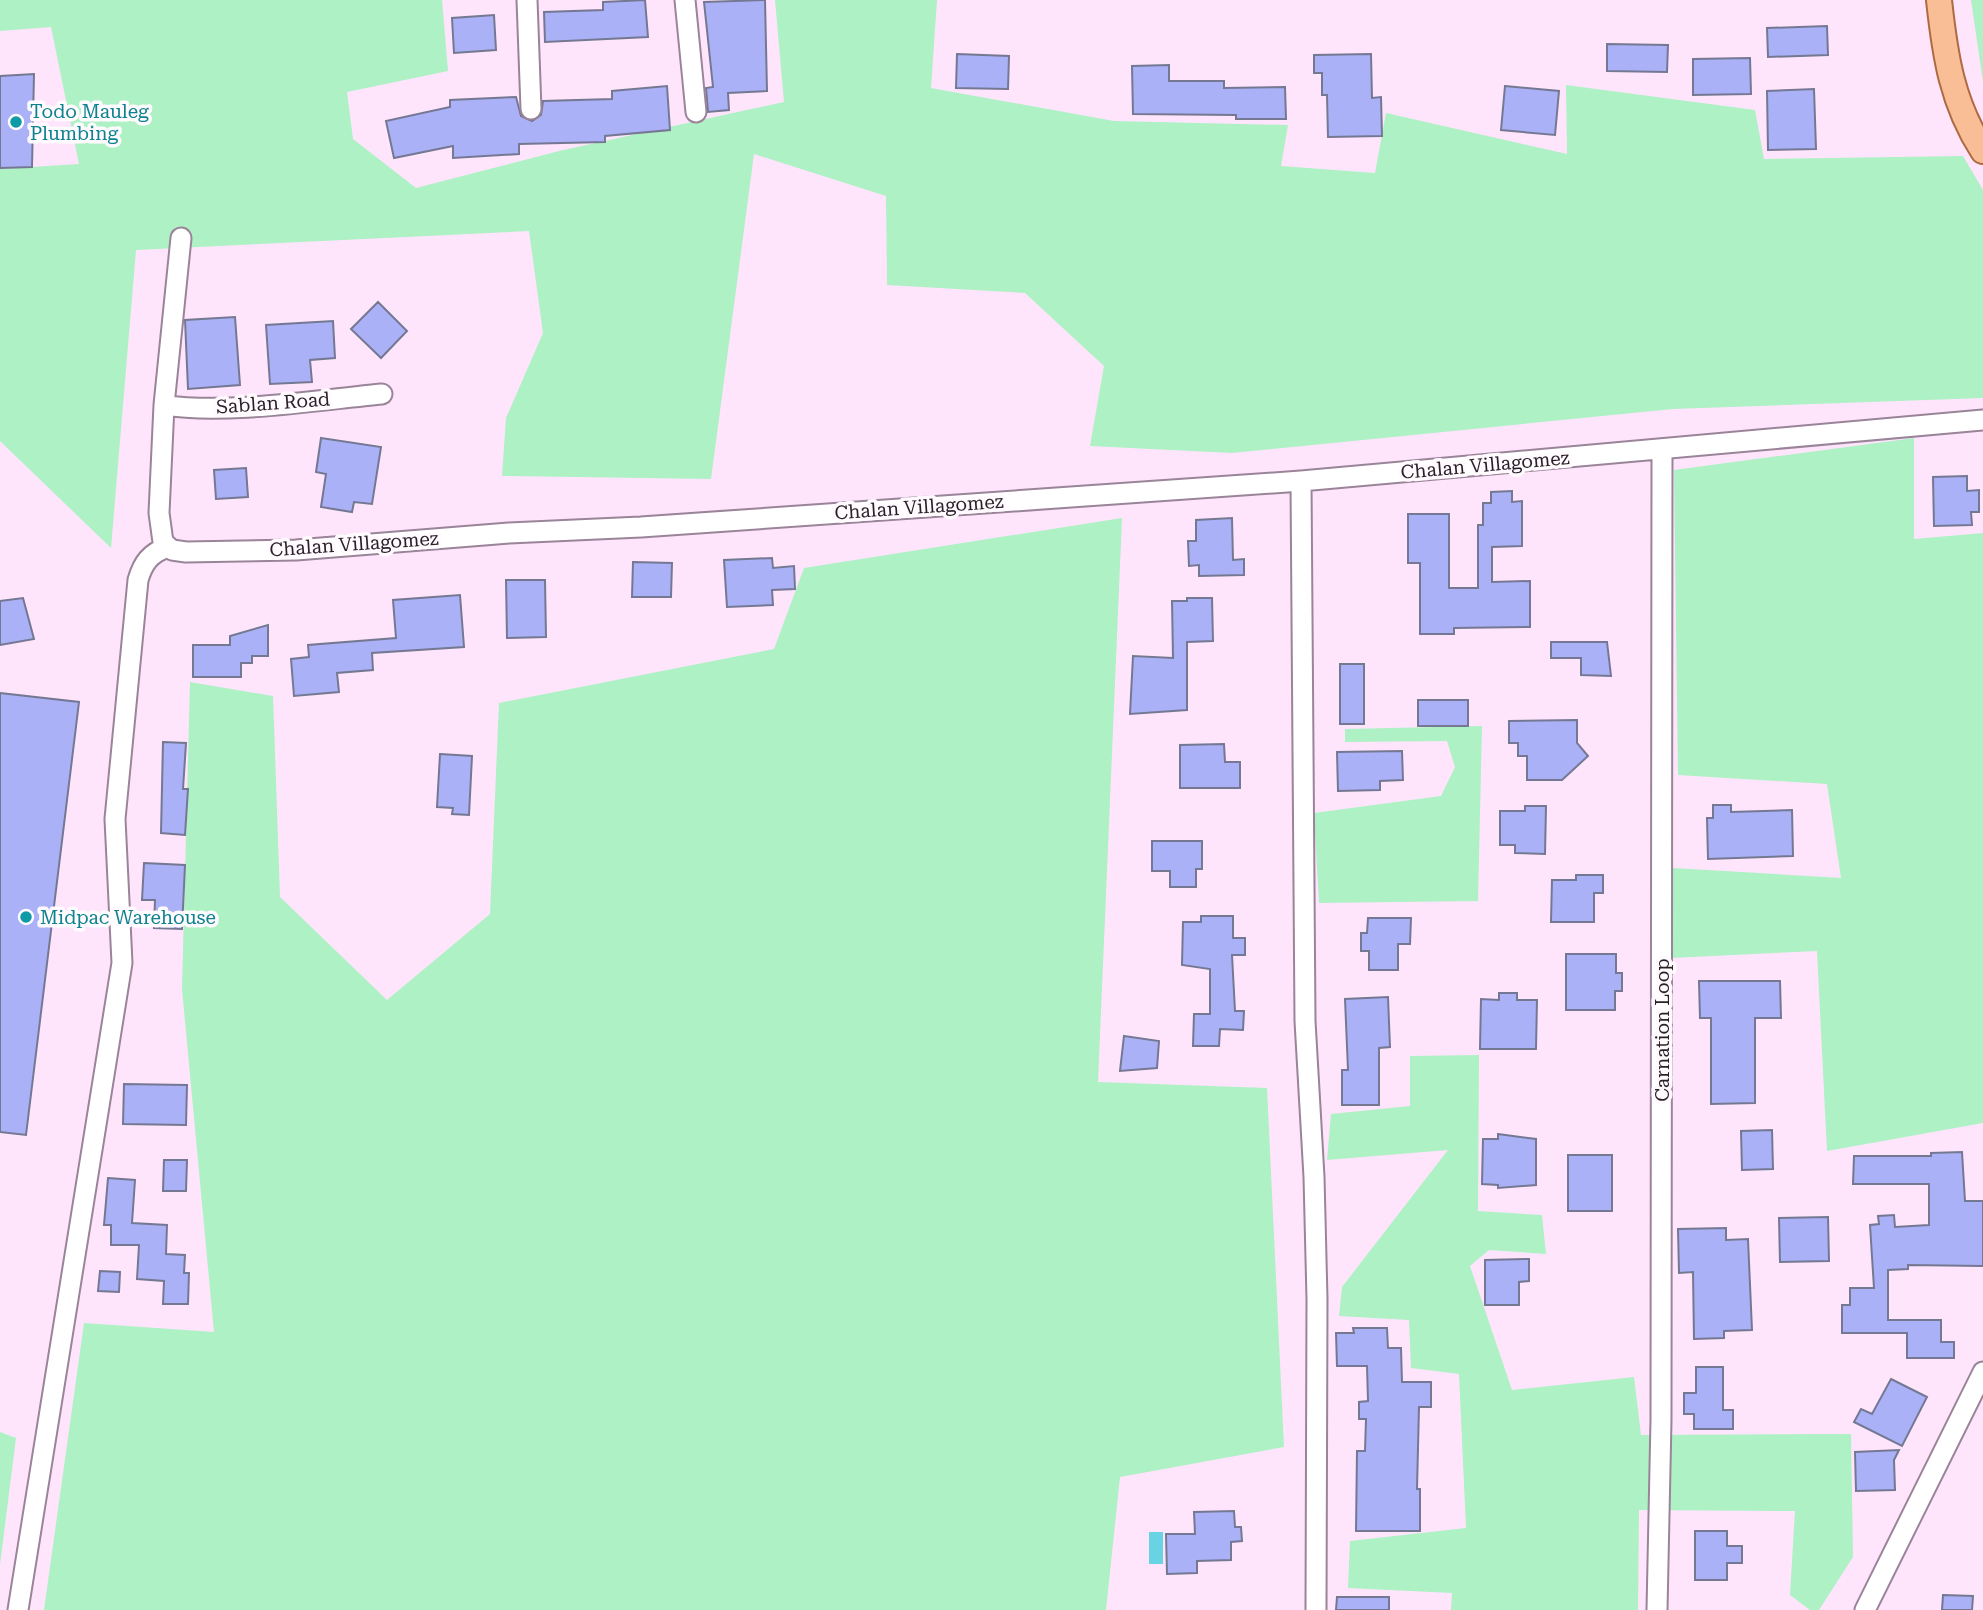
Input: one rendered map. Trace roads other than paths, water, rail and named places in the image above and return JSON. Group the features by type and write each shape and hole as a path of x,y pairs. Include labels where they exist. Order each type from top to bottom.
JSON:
{"main road":[{"path":"1939,0 1951,85 1962,115 1983,151"}],"street":[{"path":"527,0 531,109"},
{"path":"685,0 696,113"},
{"path":"18,1610 122,963 115,819 138,580 142,566 150,557 168,547 163,542 159,525 164,405 181,238"},
{"name":"Sablan Road","path":"164,405 182,408 223,407 382,394"},
{"name":"Chalan Villagomez","path":"168,547 186,552 296,550 1301,481 1983,420"},
{"name":"Carnation Loop","path":"1657,1610 1661,1420 1662,450"},
{"path":"1301,481 1305,1021 1314,1177 1317,1309 1317,1610"},
{"path":"1865,1610 1983,1372"}],"water":[{"path":"1149,1532 1163,1532 1163,1564 1149,1564"}],"place":[{"name":"Todo Mauleg Plumbing","path":"16,122"},
{"name":"Midpac Warehouse","path":"26,917"}]}
